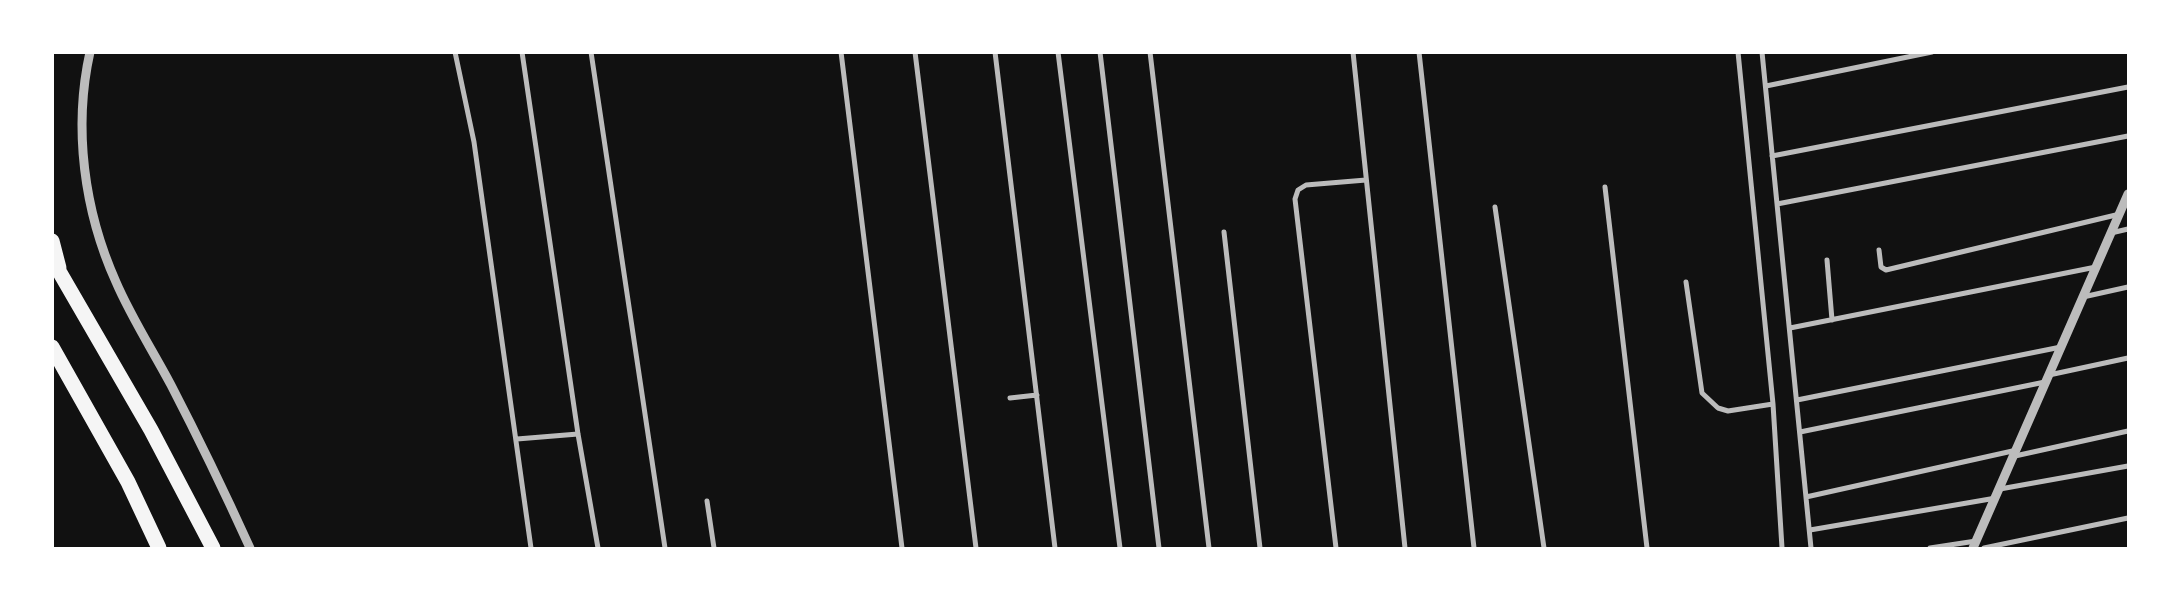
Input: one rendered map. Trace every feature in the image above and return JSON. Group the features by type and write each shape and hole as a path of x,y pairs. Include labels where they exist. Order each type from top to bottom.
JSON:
{"highway":[{"path":"52,241 56,264 151,430 213,548"},
{"path":"52,348 128,482 159,548"}],"street":[{"path":"90,52 85,87 83,144 88,192 97,229 116,283 194,430 250,548"},
{"path":"455,52 474,142 531,548"},
{"path":"522,52 578,434 598,548"},
{"path":"591,52 665,548"},
{"path":"841,52 902,548"},
{"path":"915,52 976,548"},
{"path":"996,52 1055,548"},
{"path":"1058,52 1120,548"},
{"path":"1100,52 1159,548"},
{"path":"1150,52 1209,548"},
{"path":"1353,52 1406,548"},
{"path":"1419,52 1474,548"},
{"path":"1738,52 1773,404 1782,548"},
{"path":"1762,52 1811,548"},
{"path":"1766,86 1932,52"},
{"path":"1772,156 2128,87"},
{"path":"1777,204 2128,136"},
{"path":"1336,548 1295,199 1298,190 1306,185 1366,180"},
{"path":"1605,187 1647,548"},
{"path":"1930,548 1975,544 2128,194"},
{"path":"1496,207 1544,548"},
{"path":"1878,250 1881,267 1886,270 2120,214"},
{"path":"2111,233 2128,229"},
{"path":"1224,232 1260,548"},
{"path":"1827,260 1832,320"},
{"path":"1790,328 2096,267"},
{"path":"1686,282 1702,393 1718,408 1728,410 1773,404"},
{"path":"2084,297 2128,287"},
{"path":"1797,400 2062,347"},
{"path":"1800,432 2047,379 2128,358"},
{"path":"1010,398 1037,395"},
{"path":"1806,497 2128,431"},
{"path":"517,439 578,434"},
{"path":"1810,530 2128,466"},
{"path":"707,501 714,548"},
{"path":"1984,548 2128,518"}]}
